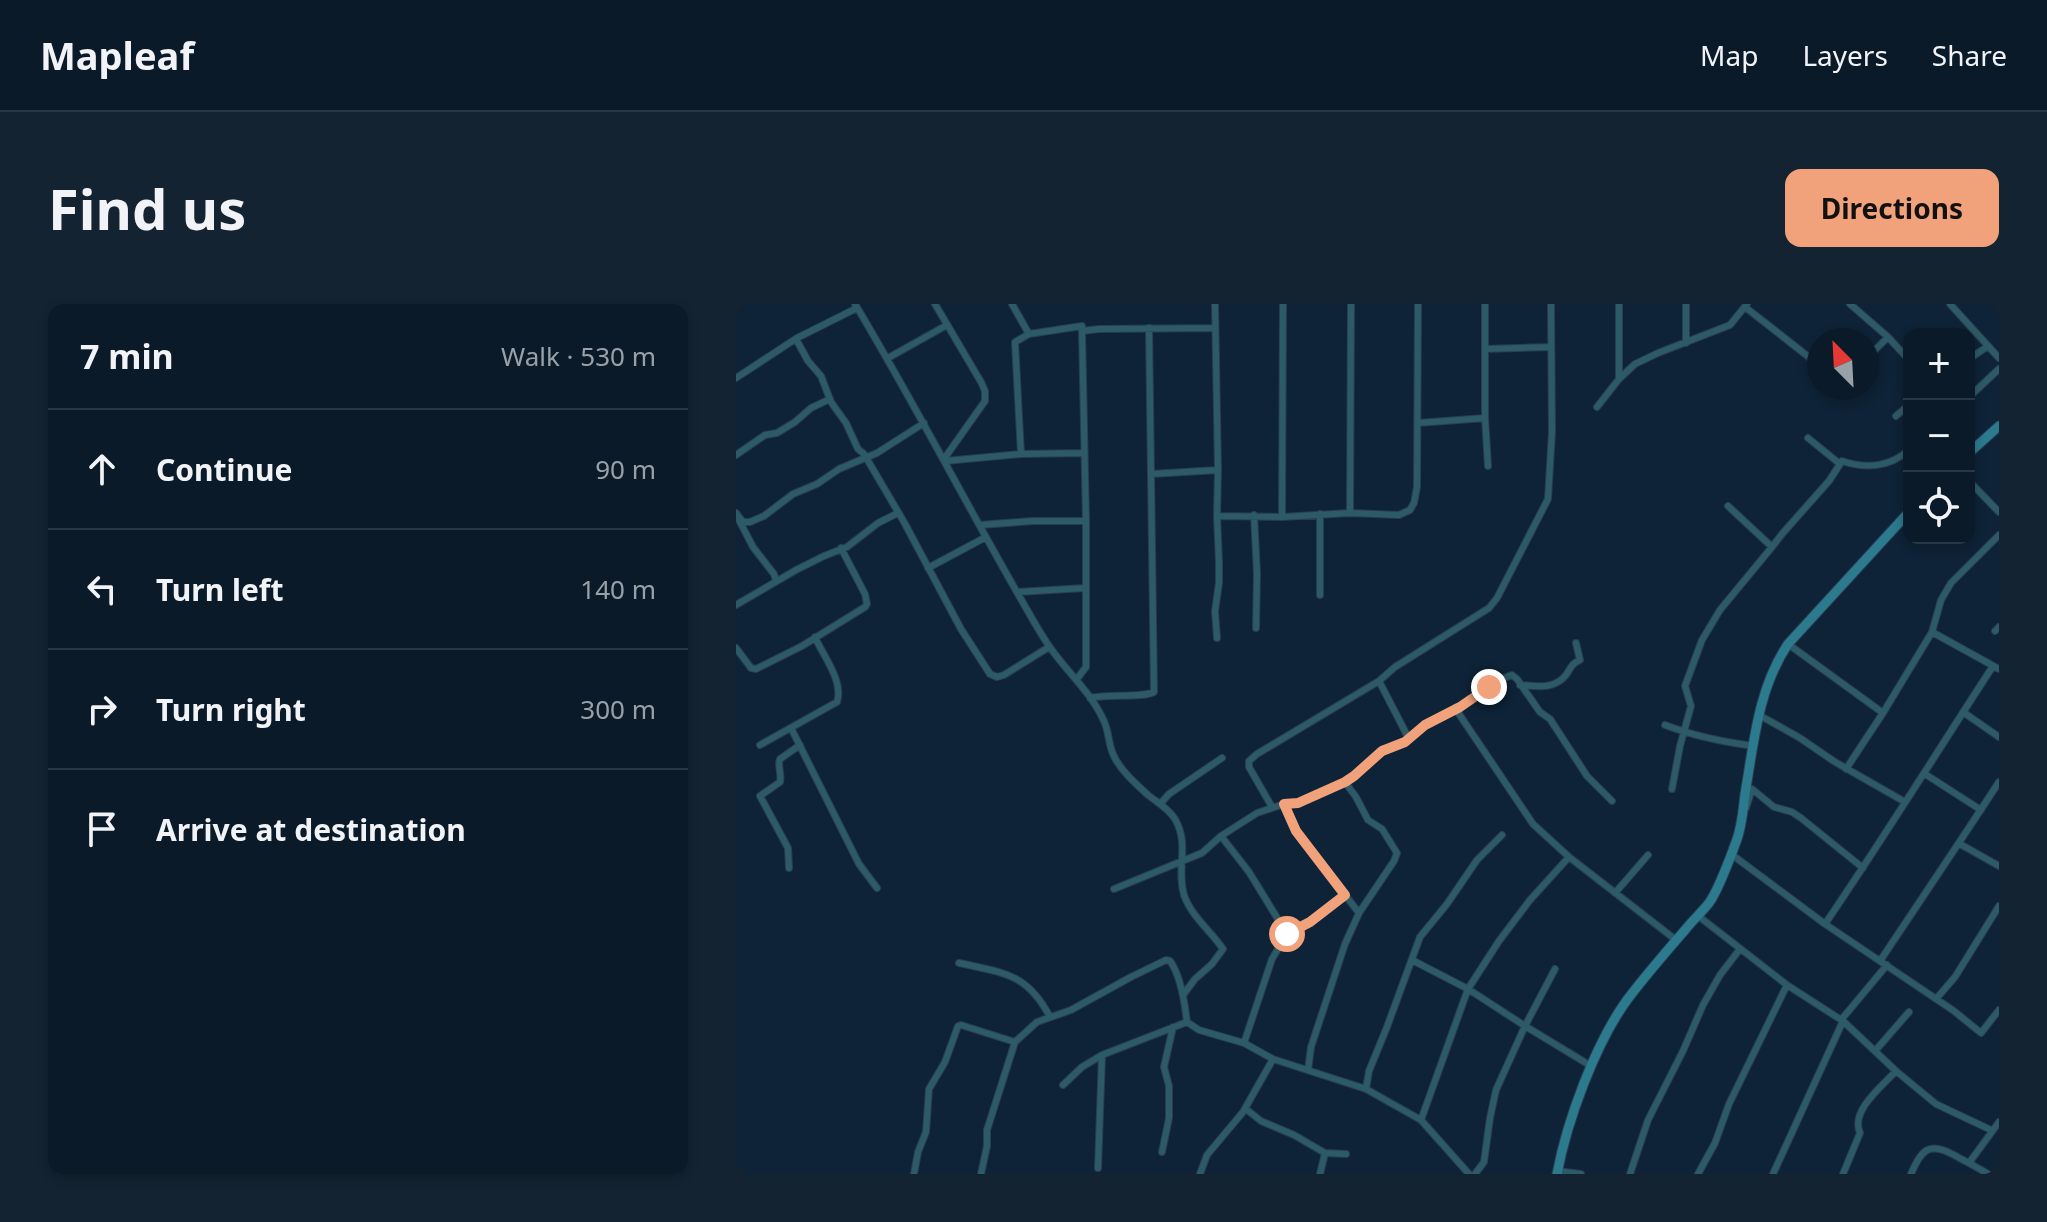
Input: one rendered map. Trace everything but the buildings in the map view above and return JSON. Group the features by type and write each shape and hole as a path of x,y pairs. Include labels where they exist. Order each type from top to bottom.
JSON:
{"street":[{"path":"935,304 985,391 985,401 945,460"},
{"path":"1012,304 1029,334"},
{"path":"1215,304 1219,562 1215,611 1217,638"},
{"path":"1282,517 1283,304"},
{"path":"1350,513 1351,304"},
{"path":"1217,516 1399,515 1410,510 1417,487 1418,304"},
{"path":"1485,304 1488,466"},
{"path":"1272,807 1249,767 1249,761 1379,681 1395,667 1489,608 1497,598 1548,499 1552,432 1551,304"},
{"path":"1619,304 1619,379"},
{"path":"1686,304 1686,343"},
{"path":"1850,304 1903,353"},
{"path":"1950,304 1999,358"},
{"path":"736,378 796,339 856,306 1049,647 1077,679 1104,720 1112,754 1139,787 1173,815 1181,830 1185,896 1223,949 1183,995"},
{"path":"1597,407 1635,364 1730,325 1746,306 1807,355"},
{"path":"888,358 947,325"},
{"path":"1021,454 1015,342 1029,334 1082,326 1086,667 1077,679"},
{"path":"1090,698 1102,695 1146,696 1154,692 1149,328"},
{"path":"1082,331 1215,328"},
{"path":"1879,346 1888,337"},
{"path":"796,339 821,376 858,449 990,674 997,677 1004,675 1049,647"},
{"path":"1975,355 1988,346"},
{"path":"1485,349 1551,347"},
{"path":"1975,391 1999,369"},
{"path":"736,455 830,399"},
{"path":"1896,416 1903,410"},
{"path":"1418,423 1485,418"},
{"path":"737,516 743,522 750,522 764,516 793,494 866,458 924,423"},
{"path":"1975,448 1999,426"},
{"path":"1808,438 1840,464"},
{"path":"945,460 1084,453"},
{"path":"1672,789 1691,706 1685,686 1702,640 1720,610 1842,461 1857,466 1888,464 1903,455"},
{"path":"1151,474 1218,470"},
{"path":"1975,487 1999,512"},
{"path":"1728,506 1772,547"},
{"path":"736,605 776,581 847,547 878,523 898,513"},
{"path":"1320,514 1320,595"},
{"path":"1254,515 1256,628"},
{"path":"737,516 776,581"},
{"path":"1738,839 1759,715 1775,662 1903,519"},
{"path":"980,525 1086,521"},
{"path":"1846,769 1932,632 1941,600 1951,583 1999,535"},
{"path":"928,568 986,537"},
{"path":"736,648 751,668 756,669 802,646 861,610 867,604 865,594 841,548"},
{"path":"1017,592 1085,588"},
{"path":"1825,924 1963,712 1996,668 1932,632"},
{"path":"760,745 837,702 838,684 815,637"},
{"path":"1520,685 1543,687 1563,679 1572,664 1580,660 1576,643"},
{"path":"1788,644 1883,713"},
{"path":"1114,889 1202,853 1221,836 1257,813 1298,803 1345,782 1382,751 1409,739 1425,725 1512,675 1540,712 1550,719 1587,776 1612,801"},
{"path":"1379,681 1409,739"},
{"path":"1455,708 1533,824 1569,857 1676,940"},
{"path":"1963,712 1999,737"},
{"path":"1759,715 1905,802"},
{"path":"1665,725 1721,741 1754,746"},
{"path":"791,728 859,864 877,888"},
{"path":"789,868 788,848 760,796 780,782 780,759 800,745"},
{"path":"1161,803 1169,794 1222,758"},
{"path":"1925,774 1981,810"},
{"path":"1308,1070 1311,1047 1345,944 1359,913 1397,853 1382,829 1368,820 1345,782"},
{"path":"1773,1174 1842,1021 1883,963 1935,876 1960,844 1999,782"},
{"path":"1581,1174 1557,1173 1591,1066 1624,1004 1710,902 1738,839 1752,789 1774,807 1801,818 1863,868"},
{"path":"1284,804 1296,831 1359,913"},
{"path":"1366,1089 1369,1071 1420,937 1477,860 1502,835"},
{"path":"1221,836 1249,872 1287,934"},
{"path":"1960,844 1999,866"},
{"path":"1731,854 1981,1033 1999,1010"},
{"path":"1615,893 1648,855"},
{"path":"1421,1120 1468,989 1481,966 1530,900 1569,857"},
{"path":"1244,1043 1269,968 1287,934 1310,922 1345,895"},
{"path":"1936,999 1955,977 1999,906"},
{"path":"1697,915 1787,985 1842,1021 1936,1104 1991,1130"},
{"path":"1630,1174 1648,1120 1703,1005 1740,949"},
{"path":"981,1174 987,1130 1015,1042 1037,1022 1071,1010 1166,960 1174,966 1187,1022 1199,1030 1244,1043 1273,1059 1366,1089 1421,1120 1472,1174 1484,1162 1496,1090 1555,969"},
{"path":"1412,960 1468,989 1591,1066"},
{"path":"959,963 997,971 1023,983 1041,999 1050,1017"},
{"path":"1698,1174 1787,985"},
{"path":"1875,1051 1909,1012"},
{"path":"1063,1085 1082,1067 1102,1055 1187,1022"},
{"path":"914,1174 926,1132 929,1089 945,1062 958,1026 1015,1042"},
{"path":"1162,1152 1169,1118 1169,1086 1164,1067 1173,1027"},
{"path":"1098,1168 1102,1055"},
{"path":"1200,1174 1207,1155 1246,1109 1273,1059"},
{"path":"1843,1174 1860,1133 1857,1118 1860,1111 1896,1071"},
{"path":"1246,1109 1266,1123 1325,1153 1346,1154"},
{"path":"1969,1163 1999,1122"},
{"path":"1911,1174 1918,1158 1934,1147 1944,1149 1988,1174"},
{"path":"1320,1174 1325,1153"}],"route":[{"path":"1287,934 1310,922 1345,895 1296,831 1284,804 1298,803 1345,782 1382,751 1405,742 1425,725 1489,687"}]}
